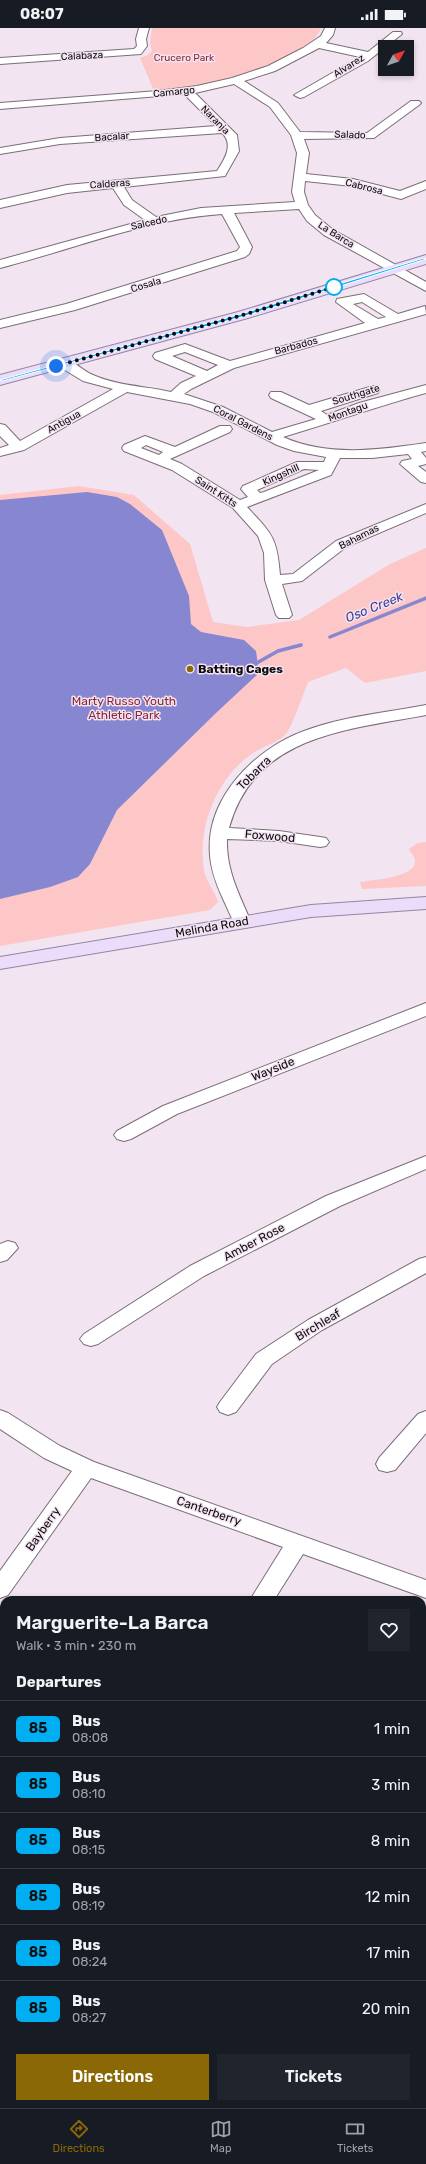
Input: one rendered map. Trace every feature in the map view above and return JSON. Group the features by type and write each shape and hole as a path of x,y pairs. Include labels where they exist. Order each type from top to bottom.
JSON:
{"main road":[{"path":"0,380 65,364 243,315 389,266 426,249"},
{"path":"0,371 43,361 389,266 426,259"},
{"name":"Melinda Road","path":"0,963 311,911 426,903"}],"street":[{"name":"Calabaza","path":"0,61 137,52 142,46 144,28"},
{"name":"Camargo","path":"0,106 82,98 187,91 236,81 284,64 326,37 330,28"},
{"name":"Alvarez","path":"300,95 317,87 368,55 396,34"},
{"path":"317,44 368,55"},
{"name":"La Barca","path":"236,81 264,97 274,105 297,135 303,152 298,192 302,205 311,218 328,232 426,287"},
{"name":"Naranja","path":"187,91 231,135 235,145 232,156 221,174"},
{"name":"Salado","path":"297,135 370,136 415,103"},
{"name":"Bacalar","path":"0,151 60,142 225,129"},
{"name":"Calderas","path":"0,204 66,189 221,174"},
{"name":"Cabrosa","path":"299,177 353,183 391,194 401,195 426,185"},
{"path":"116,184 128,202 154,221"},
{"name":"Salcedo","path":"0,264 154,221 226,210 302,205"},
{"name":"Cosala","path":"0,324 70,307 245,252 246,247 226,210"},
{"path":"376,324 342,302 364,298 396,318"},
{"name":"Barbados","path":"174,396 186,386 229,365 425,310"},
{"path":"206,375 160,356 185,348 229,365"},
{"name":"Coral Gardens","path":"65,364 87,377 127,387 174,396 225,412 270,437 332,460 426,447"},
{"path":"397,383 426,376"},
{"name":"Antigua","path":"0,452 19,447 127,387"},
{"name":"Montagu","path":"270,437 327,420 364,406 382,392 426,389"},
{"name":"Southgate","path":"310,410 382,392"},
{"path":"276,395 310,410 327,420"},
{"path":"0,428 19,447"},
{"path":"159,460 225,429"},
{"name":"Saint Kitts","path":"175,452 145,440 129,448 177,467 238,505 265,535 271,553 273,580 284,615"},
{"path":"411,449 424,461"},
{"name":"Kingshill","path":"238,505 258,499 326,472 332,460"},
{"path":"424,461 407,464 426,479"},
{"name":"Bahamas","path":"273,580 297,578 341,544 426,508"},
{"name":"Tobarra","path":"242,922 223,875 218,853 220,833 226,809 237,787 264,760 292,742 311,734 426,710"},
{"name":"Foxwood","path":"220,833 279,836 320,842"},
{"name":"Wayside","path":"124,1135 170,1110 426,1009"},
{"name":"Amber Rose","path":"91,1339 197,1271 333,1201 426,1162"},
{"name":"Birchleaf","path":"228,1407 264,1359 315,1325 426,1264"},
{"name":"Canterberry","path":"0,1418 52,1452 86,1468 426,1589"},
{"path":"387,1464 426,1419"},
{"name":"Bayberry","path":"0,1589 86,1468"},
{"path":"265,1596 298,1543"}],"green space":[{"name":"Crucero Park","path":"152,28 321,28 317,35 308,43 263,67 210,83 154,91 140,58 148,55 152,51 150,43"},
{"name":"Marty Russo Youth Athletic Park","path":"79,486 134,495 190,544 213,622 247,627 299,620 390,564 426,548 426,671 365,683 346,668 308,682 288,732 278,740 253,753 240,763 219,790 212,805 207,821 203,855 205,875 218,902 210,910 0,946 0,495"},
{"path":"426,842 426,886 362,889 360,882 395,876 411,869 415,864 414,857 409,849 418,843"}],"shaded area":[{"name":"Marty Russo Youth Athletic Park","path":"87,492 117,497 130,504 162,530 189,596 191,624 201,632 244,640 256,651 259,673 117,810 90,864 78,877 50,887 0,899 0,500"}],"waterway":[{"name":"Oso Creek","path":"330,637 426,598"},
{"name":"Oso Creek","path":"253,665 278,651 301,645"}],"bus line":[{"name":"85","path":"0,380 48,369 243,315 426,259"}],"place":[{"name":"Batting Cages","path":"190,669"}],"route":[{"path":"56,366 243,315 334,287"}]}
